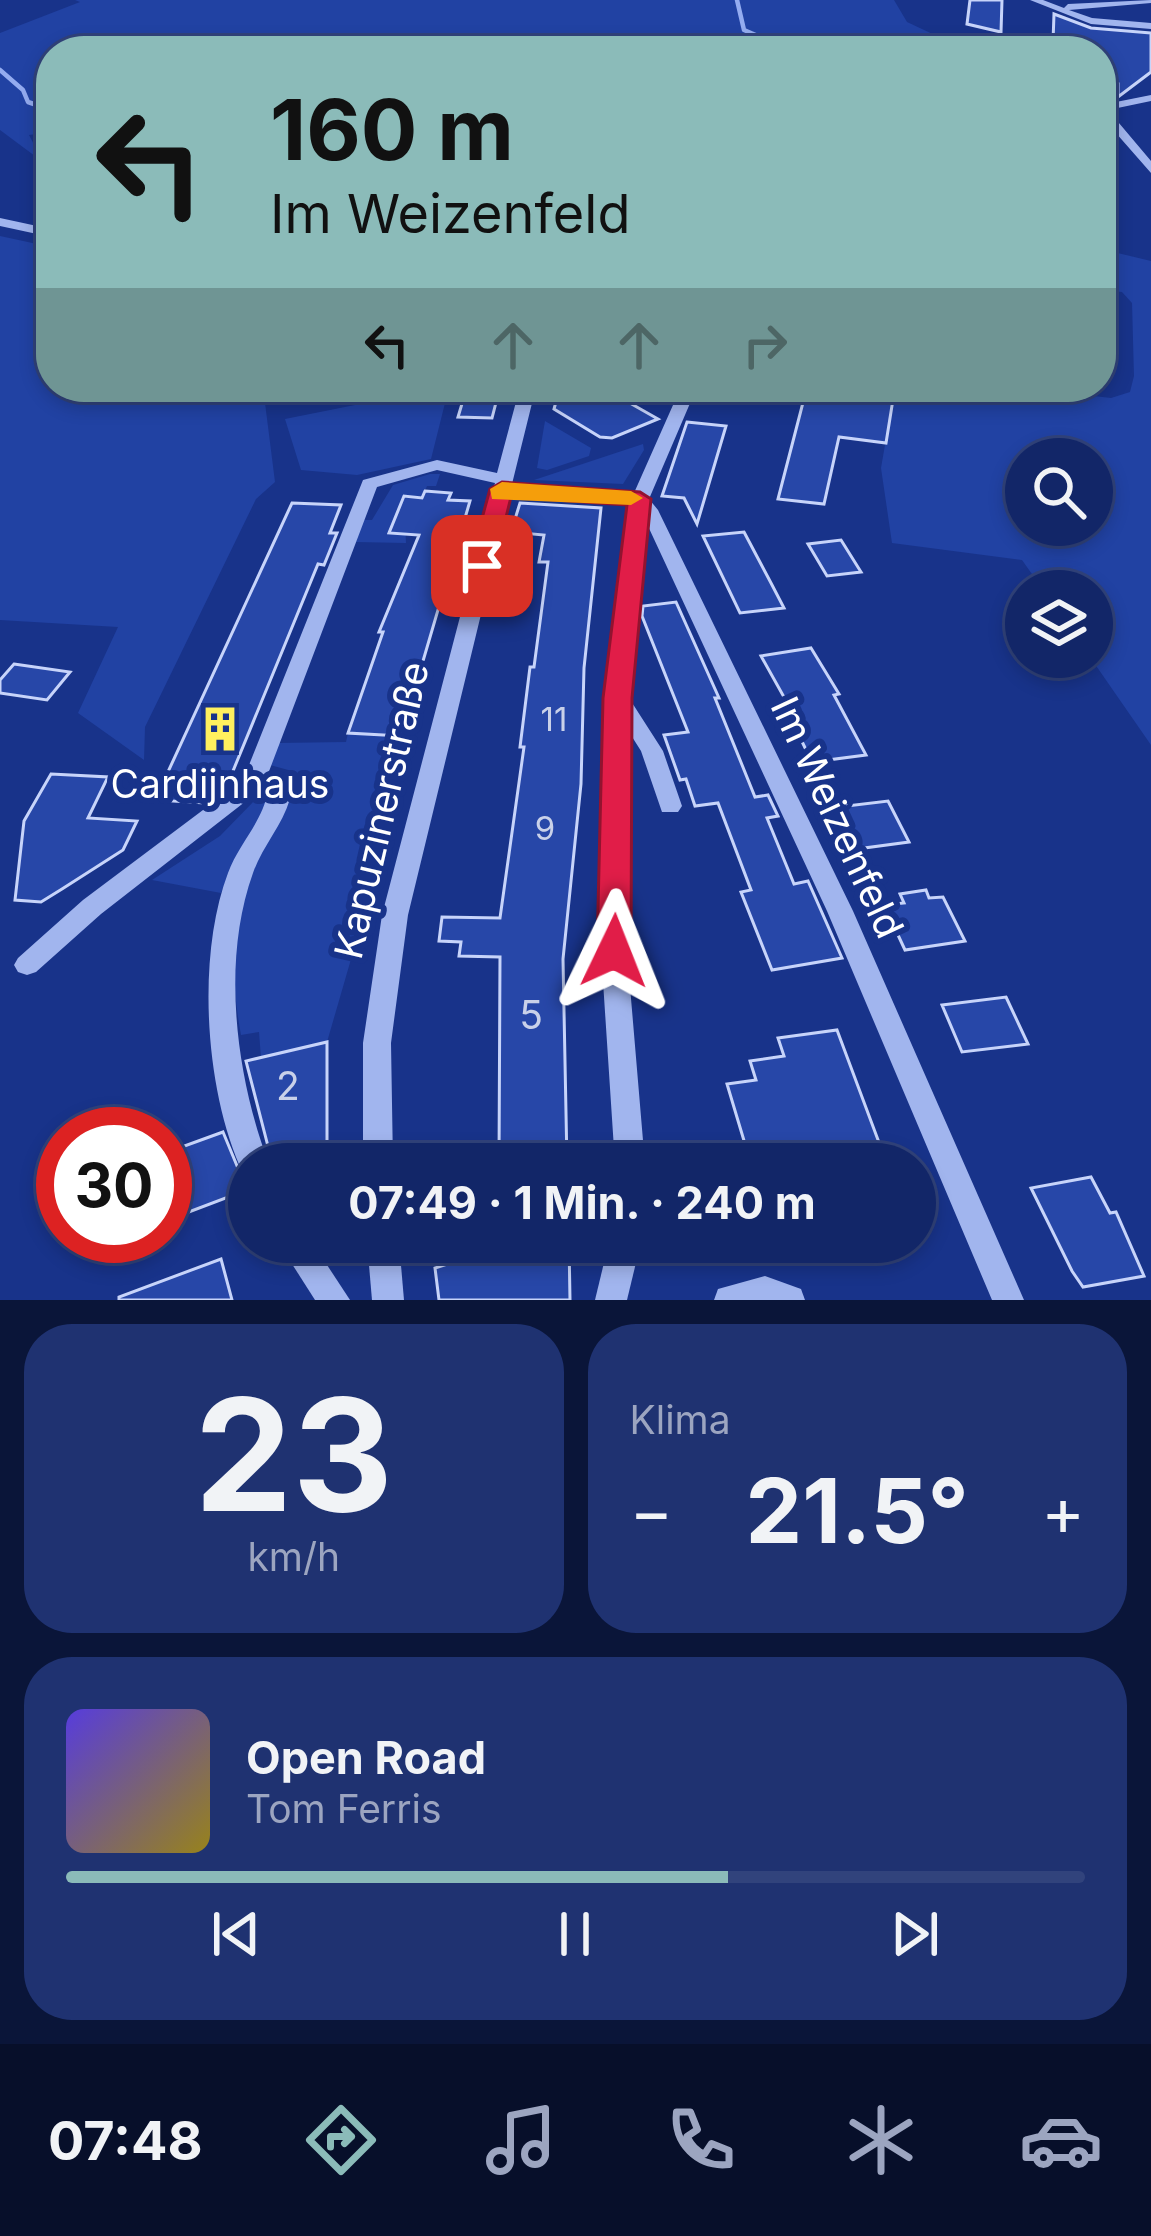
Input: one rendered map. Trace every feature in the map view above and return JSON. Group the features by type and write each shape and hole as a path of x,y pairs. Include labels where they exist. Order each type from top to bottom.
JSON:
{"street":[{"path":"1035,0 1091,21 1151,26"},
{"path":"1058,8 1151,1"},
{"path":"1116,105 1151,98"},
{"path":"1116,126 1151,169"},
{"path":"0,222 36,234"},
{"name":"Kapuzinerstraße","path":"378,1143 377,1042 395,915 524,402"},
{"path":"629,1143 614,951 617,698 640,499 682,402"},
{"path":"253,784 369,484 437,465 503,484 640,499"},
{"name":"Im Weizenfeld","path":"640,499 702,614 839,910 1008,1300"},
{"path":"617,698 652,751 670,806"},
{"path":"26,965 92,907 253,784 275,781 279,798 242,868 223,939 235,1099 248,1143"},
{"path":"308,1263 334,1300"},
{"path":"385,1263 388,1300"},
{"path":"611,1300 620,1263"},
{"path":"730,1300 765,1291 789,1300"}],"shaded area":[{"path":"75,0 894,0 907,22 937,36 36,36 36,134 29,135 36,157 0,130 0,33 80,2"},
{"path":"0,236 36,244 36,402 265,402 275,482 256,499 145,727 144,760 78,713 118,627 0,620"},
{"path":"1116,253 1151,261 1151,745 1105,678 1113,678 1113,570 1029,570 1022,560 892,543 881,468 892,402 1116,402 1116,396 1130,392 1134,376 1132,303 1116,291"},
{"path":"370,402 445,402 431,459 357,475 301,470 285,419"},
{"path":"545,421 591,448 589,456 547,470 537,468"},
{"path":"643,444 623,484 534,480"},
{"path":"440,474 436,486 427,486 422,498 404,497 406,543 356,542 363,520 372,520 393,485"},
{"path":"348,733 401,736 358,935 327,1042 261,1058 259,1032 241,1035 235,950 240,908 253,866 291,798 292,771 270,765 278,743 346,742"},
{"path":"267,797 221,893 152,880 220,836 256,799"}],"building":[{"path":"970,0 1002,0 1001,32 967,24"},
{"path":"1054,14 1091,28 1151,33 1151,72 1118,97 1116,36 1053,36"},
{"path":"462,402 496,402 492,418 458,417"},
{"path":"556,402 628,402 658,419 612,438 600,437 554,409"},
{"path":"803,402 893,402 886,443 839,437 824,504 778,499"},
{"path":"687,422 726,426 697,524 684,498 662,496"},
{"path":"425,491 451,493 448,500 470,501 401,736 348,733 383,632 379,632 419,535 389,533 404,496 422,498"},
{"path":"292,503 341,505 330,533 337,533 324,565 318,564 226,788 205,803 155,800"},
{"path":"520,503 601,508 563,959 567,1143 499,1143 500,957 459,956 461,942 439,941 442,917 500,918 530,667 534,667 548,562 539,562 544,535 511,532"},
{"path":"744,532 784,608 740,613 703,536"},
{"path":"841,540 861,572 827,576 808,544"},
{"path":"676,602 719,698 715,698 755,797 768,795 778,816 767,818 794,884 808,881 842,958 772,970 741,892 751,890 718,803 695,806 686,779 680,780 664,735 688,732 642,616 643,606"},
{"path":"811,648 839,694 834,695 866,755 812,762 789,715 794,715 761,656"},
{"path":"14,664 70,672 47,700 0,693 0,680"},
{"path":"51,774 108,777 88,818 137,821 123,850 41,902 15,900 24,821"},
{"path":"888,801 909,842 849,850 830,808"},
{"path":"926,890 929,898 943,897 965,941 905,950 884,905 904,903 900,894"},
{"path":"1006,997 1028,1044 962,1052 942,1005"},
{"path":"837,1030 879,1143 745,1143 727,1084 756,1080 750,1061 784,1056 778,1038"},
{"path":"327,1042 327,1143 267,1143 246,1061"},
{"path":"223,1132 228,1144 228,1197 192,1211 192,1143"},
{"path":"1091,1177 1110,1213 1116,1212 1144,1276 1083,1287 1072,1271 1031,1188"},
{"path":"221,1259 232,1300 119,1300 119,1297"},
{"path":"450,1263 569,1263 570,1300 439,1300 435,1268"}],"waterway":[{"path":"737,0 744,30 758,36"},
{"path":"0,70 36,105"}],"slow traffic":[{"path":"500,494 502,489 631,498"}],"place":[{"name":"Cardijnhaus","path":"220,729"}],"route":[{"path":"482,566 502,489 640,499 617,698 614,951"}]}
